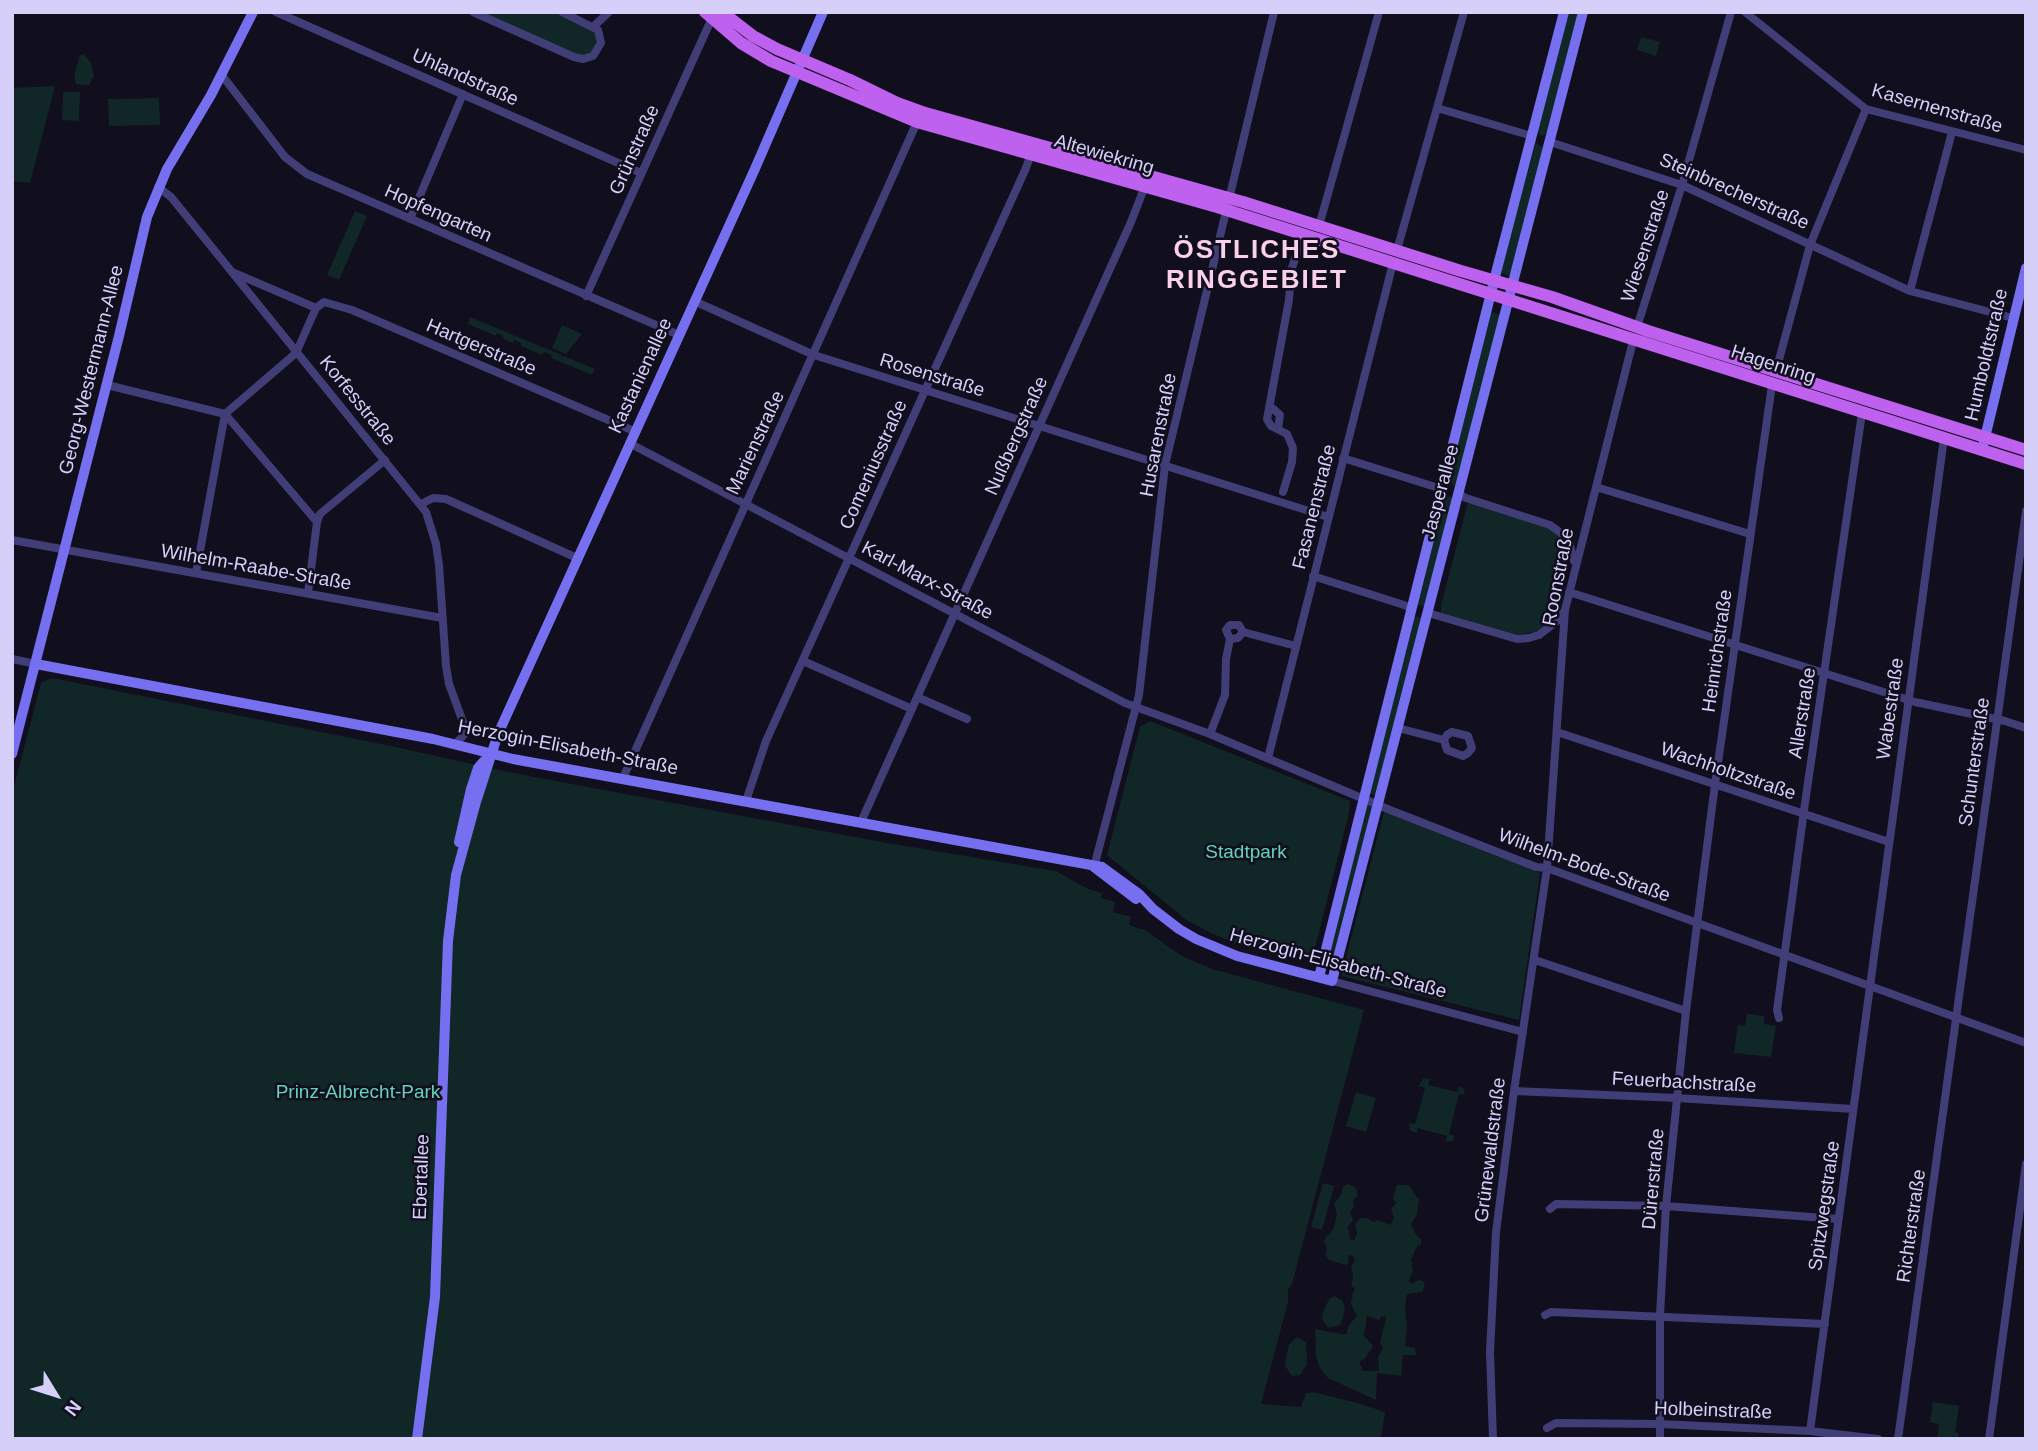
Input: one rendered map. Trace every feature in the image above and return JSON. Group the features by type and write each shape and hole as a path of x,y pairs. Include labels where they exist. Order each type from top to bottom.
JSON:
{"main road":[{"name":"Altewiekring","path":"713,14 763,42 907,107 1145,186 1319,226 1509,301"},
{"name":"Altewiekring","path":"713,14 755,52 797,73 832,85 917,122 1032,149 1228,204 1303,234 1514,286"},
{"name":"Hagenring","path":"1514,286 1776,371 1984,444 2026,464"},
{"name":"Hagenring","path":"1509,301 1944,438 2026,450"}],"street":[{"name":"Georg-Westermann-Allee","path":"12,754 107,385 147,217 158,187 253,12"},
{"name":"Uhlandstraße","path":"276,12 641,173"},
{"path":"473,12 575,57 583,59 593,56 601,43 600,34 594,26 562,12"},
{"path":"594,26 608,12"},
{"name":"Kastanienallee","path":"490,753 823,12"},
{"name":"Husarenstraße","path":"1094,867 1136,707 1166,465 1274,12"},
{"path":"1319,226 1379,12"},
{"name":"Fasanenstraße","path":"1268,758 1395,257 1464,12"},
{"name":"Jasperallee","path":"1319,977 1563,12"},
{"name":"Jasperallee","path":"1332,981 1583,12"},
{"name":"Wiesenstraße","path":"1637,327 1682,184 1731,12"},
{"name":"Kasernenstraße","path":"1745,12 1866,109 2026,150"},
{"name":"Grünstraße","path":"586,296 713,14"},
{"name":"Hopfengarten","path":"221,74 285,158 299,170 679,335"},
{"path":"410,219 463,94"},
{"name":"Steinbrecherstraße","path":"1437,108 1682,184 1910,291 2013,318"},
{"path":"1776,371 1810,245 1866,109"},
{"name":"Marienstraße","path":"622,778 917,122"},
{"path":"1910,291 1952,132"},
{"name":"Comeniusstraße","path":"746,801 759,759 1032,149"},
{"name":"Nußbergstraße","path":"861,822 1145,186"},
{"name":"Korfesstraße","path":"158,187 171,197 426,512 436,544 449,684 466,730 455,744"},
{"path":"1283,492 1292,462 1293,448 1287,434 1268,423 1289,300 1291,271 1303,234"},
{"name":"Humboldtstraße","path":"1984,444 2026,268"},
{"path":"196,573 225,414 296,353 316,308 232,272"},
{"name":"Rosenstraße","path":"694,301 814,355 1328,517"},
{"name":"Hartgerstraße","path":"316,308 324,302 352,310 634,431"},
{"name":"Roonstraße","path":"1547,868 1565,610 1633,341"},
{"path":"107,385 225,414 317,522"},
{"name":"Heinrichstraße","path":"1696,923 1772,385"},
{"name":"Allerstraße","path":"1779,1018 1777,1010 1804,815 1863,413"},
{"name":"Wabestraße","path":"1871,985 1944,438"},
{"name":"Karl-Marx-Straße","path":"629,443 1136,707"},
{"path":"1343,458 1550,525 1569,542 1574,568"},
{"path":"308,593 320,514 385,460"},
{"path":"1596,487 1750,534"},
{"path":"421,505 433,498 446,499 577,558"},
{"name":"Schunterstraße","path":"1955,1017 2026,512"},
{"name":"Wilhelm-Raabe-Straße","path":"12,540 442,618"},
{"path":"1313,576 1412,609 1517,639 1539,635 1557,621 1565,610"},
{"path":"1569,592 1909,699 2026,728"},
{"path":"1210,734 1225,695 1226,659 1230,639 1226,630 1230,625 1239,625 1243,632 1296,646"},
{"path":"1230,639 1238,638 1243,632"},
{"path":"12,659 36,664"},
{"path":"803,662 912,709"},
{"name":"Herzogin-Elisabeth-Straße","path":"36,664 490,753 1043,855 1094,867 1179,929 1215,948 1258,962 1523,1032"},
{"path":"917,697 967,719"},
{"name":"Wilhelm-Bode-Straße","path":"1136,707 1210,734 1378,805 1536,867 1547,868 2026,1042"},
{"path":"1398,728 1444,740"},
{"name":"Wachholtzstraße","path":"1558,732 1889,842"},
{"name":"Ebertallee","path":"417,1439 435,1297 448,942 456,875 490,753"},
{"name":"Grünewaldstraße","path":"1493,1439 1490,1352 1496,1232 1547,868"},
{"name":"Dürerstraße","path":"1660,1439 1660,1315 1666,1206 1696,923"},
{"path":"1535,960 1686,1011"},
{"name":"Spitzwegstraße","path":"1810,1431 1871,985"},
{"name":"Richterstraße","path":"1898,1439 1955,1017"},
{"name":"Feuerbachstraße","path":"1514,1091 1853,1109"},
{"path":"1989,1439 2026,1164"},
{"path":"1550,1209 1556,1204 1666,1206 1838,1219"},
{"path":"2016,1244 2026,1245"},
{"path":"1545,1315 1551,1312 1660,1315 1825,1324"},
{"name":"Holbeinstraße","path":"1547,1428 1556,1423 1660,1424 1810,1431 1878,1439"}],"green space":[{"path":"473,12 562,12 594,26 601,43 588,58"},
{"path":"1567,12 1578,12 1546,134 1541,136 1537,131"},
{"path":"1641,37 1660,42 1656,56 1637,50"},
{"path":"84,54 91,63 94,76 89,85 76,84 74,76 80,55"},
{"path":"55,86 30,183 12,181 12,88"},
{"path":"63,92 80,92 79,121 62,120"},
{"path":"159,98 160,125 109,126 108,99"},
{"path":"1536,143 1543,148 1513,267 1508,276 1502,273 1502,265"},
{"path":"355,211 367,216 339,280 327,275"},
{"path":"1491,312 1501,315 1457,486 1447,484"},
{"path":"470,317 595,369 592,375 551,358 552,355 544,352 542,355 514,340 513,343 497,333 496,336 468,324"},
{"path":"562,325 582,334 566,354 552,348"},
{"path":"1444,495 1454,498 1426,607 1416,604"},
{"path":"1468,502 1550,529 1564,541 1569,557 1565,587 1556,615 1544,628 1517,635 1441,613"},
{"path":"1414,616 1424,618 1378,796 1368,793"},
{"name":"Prinz-Albrecht-Park","path":"52,678 508,772 882,842 1056,871 1088,889 1102,893 1101,898 1115,902 1113,912 1131,917 1129,925 1145,930 1180,955 1212,969 1364,1010 1292,1284 1288,1289 1288,1302 1261,1404 1301,1407 1306,1393 1314,1392 1358,1403 1385,1412 1381,1439 12,1439 12,794 41,683"},
{"name":"Stadtpark","path":"1150,721 1350,801 1311,956 1299,961 1238,944 1211,933 1185,919 1107,855 1140,727"},
{"path":"1367,805 1373,807 1333,967 1326,966"},
{"path":"1384,812 1540,873 1519,1020 1341,976"},
{"path":"1747,1014 1764,1016 1764,1024 1776,1026 1771,1057 1734,1053 1738,1025 1745,1026"},
{"path":"1423,1078 1430,1079 1428,1085 1457,1092 1459,1086 1464,1089 1465,1095 1459,1094 1449,1134 1455,1136 1452,1141 1446,1141 1447,1136 1418,1128 1416,1133 1410,1130 1409,1123 1415,1124 1425,1088 1419,1086"},
{"path":"1356,1092 1376,1098 1366,1132 1346,1126"},
{"path":"1323,1183 1334,1186 1322,1230 1311,1227"},
{"path":"1397,1185 1409,1185 1419,1200 1417,1214 1411,1224 1421,1239 1421,1244 1416,1248 1411,1260 1413,1270 1409,1281 1412,1284 1418,1280 1423,1281 1425,1285 1422,1292 1407,1294 1405,1305 1405,1346 1415,1348 1416,1355 1403,1355 1401,1376 1377,1373 1376,1400 1328,1378 1320,1368 1316,1356 1315,1329 1346,1335 1349,1325 1357,1316 1350,1302 1355,1288 1351,1286 1351,1267 1355,1260 1353,1256 1349,1255 1348,1264 1345,1265 1329,1260 1325,1255 1327,1248 1324,1242 1333,1230 1337,1214 1334,1204 1341,1195 1343,1186 1354,1186 1357,1190 1357,1196 1353,1200 1354,1207 1350,1212 1353,1220 1348,1227 1350,1239 1354,1240 1357,1233 1355,1224 1361,1218 1391,1225 1394,1217 1391,1209 1396,1203 1393,1199","holes":["1367,1316 1379,1320 1382,1316 1386,1317 1380,1344 1383,1348 1378,1357 1379,1371 1363,1371 1360,1361 1365,1359 1373,1346 1364,1336"]},
{"path":"1335,1296 1343,1301 1345,1309 1340,1325 1328,1328 1322,1320 1323,1312 1329,1299"},
{"path":"1297,1337 1306,1342 1307,1364 1300,1375 1292,1376 1285,1366 1286,1357 1289,1345"},
{"path":"1933,1402 1959,1406 1955,1432 1959,1433 1958,1439 1937,1439 1939,1424 1930,1422"}],"district":[{"name":"ÖSTLICHES RINGGEBIET","path":"1257,266"}]}
